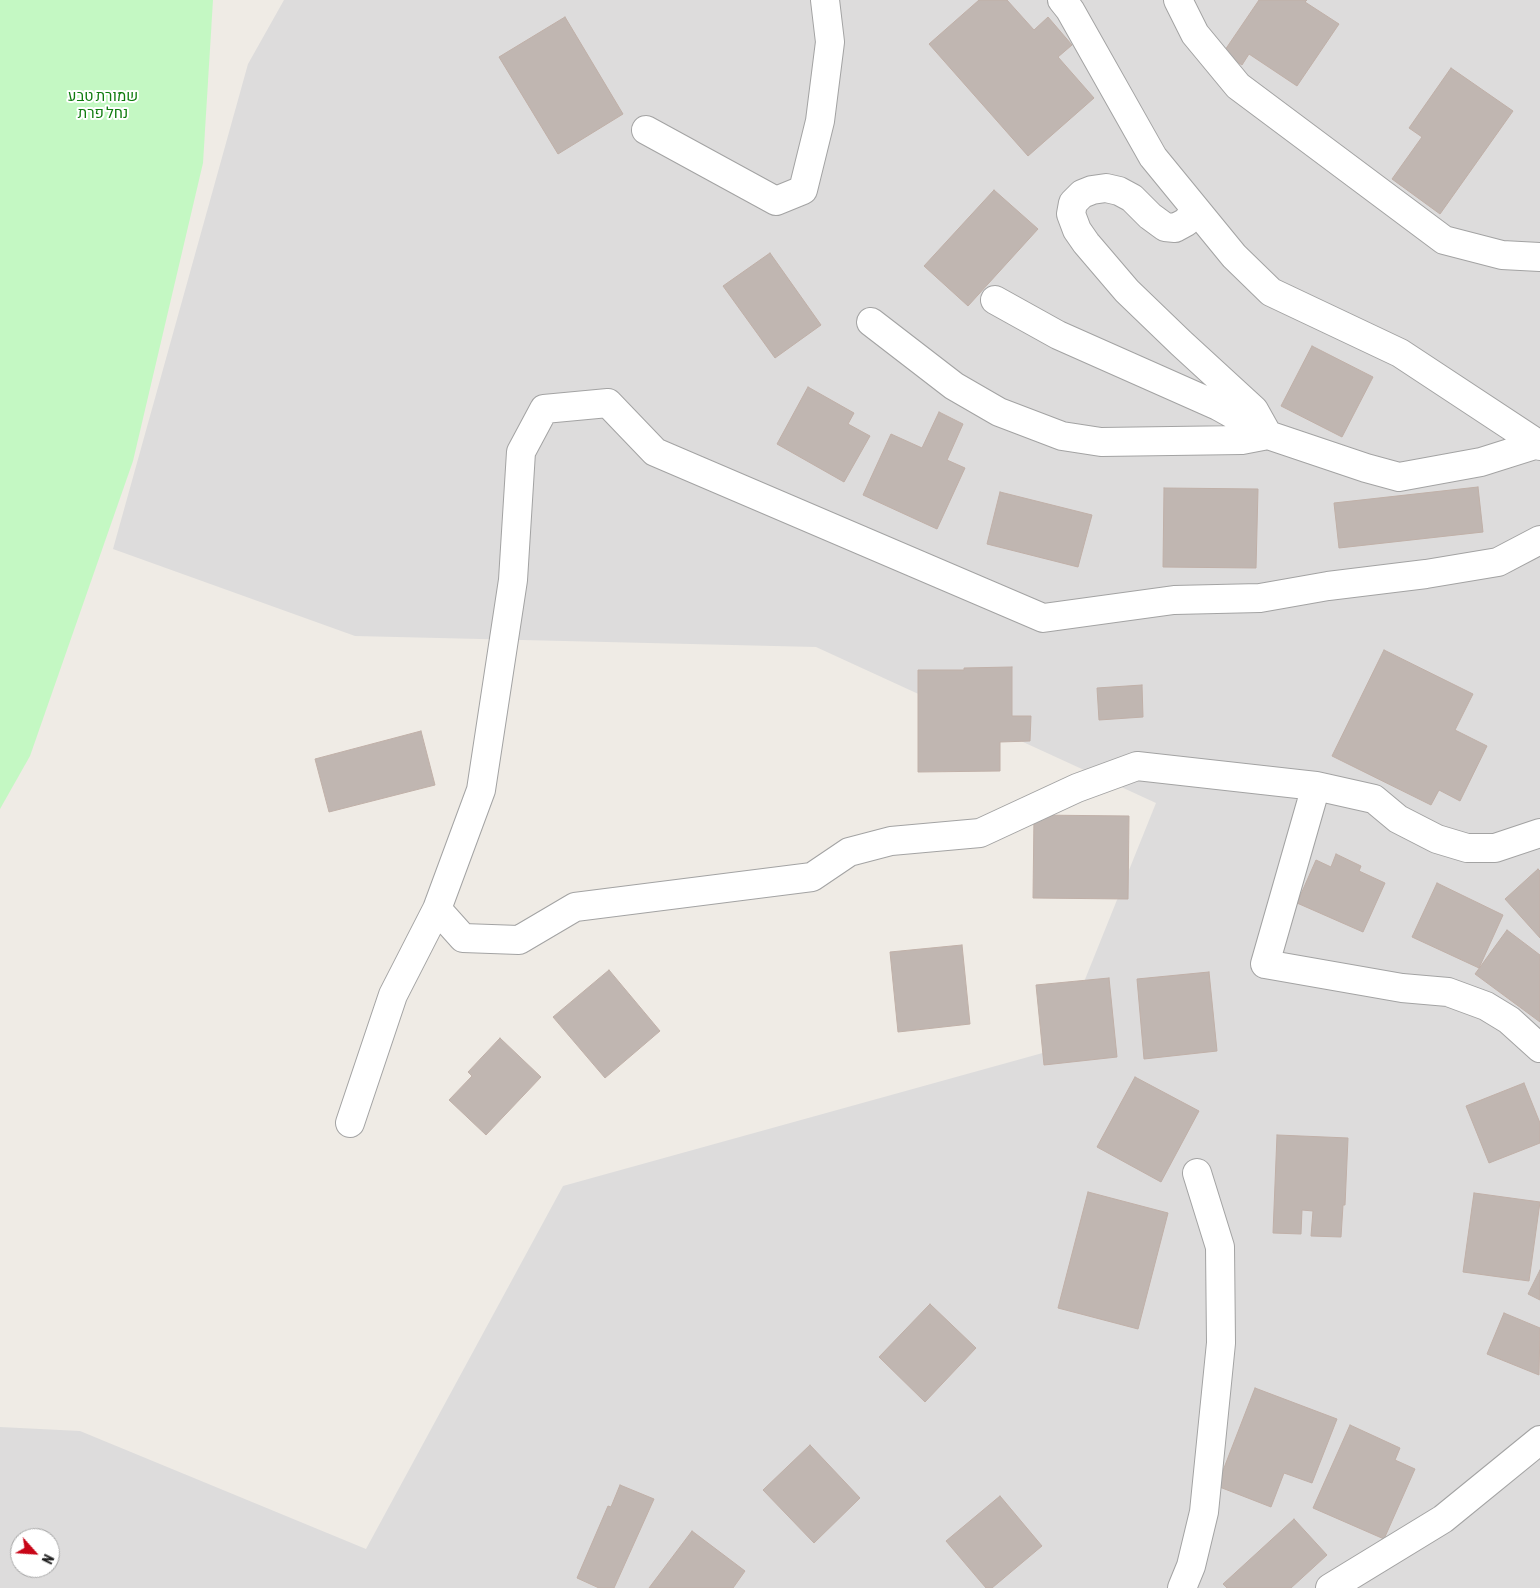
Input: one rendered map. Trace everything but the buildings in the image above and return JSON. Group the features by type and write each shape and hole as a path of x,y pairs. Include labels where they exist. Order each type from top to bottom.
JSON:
{"street":[{"path":"646,130 776,201 802,190 820,121 830,42 825,0"},
{"path":"1062,0 1070,10 1153,157 1234,256 1271,292 1400,353 1539,445"},
{"path":"1178,0 1195,34 1238,86 1444,240 1502,255 1540,257"},
{"path":"1196,210 1186,222 1175,228 1165,227 1150,216 1132,198 1119,191 1106,188 1082,194 1073,203 1070,214 1077,230 1086,243 1127,290 1254,410 1268,435"},
{"path":"995,300 1058,335 1218,406 1268,435 1366,468 1400,477 1481,462 1539,445"},
{"path":"871,322 954,386 999,412 1062,436 1101,442 1242,440 1268,435"},
{"path":"350,1123 392,995 438,908 482,790 513,580 521,452 544,409 608,403 655,452 1042,618 1174,600 1260,598 1328,586 1426,574 1498,562 1540,540"},
{"path":"438,908 463,938 519,940 575,907 812,877 849,852 891,841 980,834 1076,788 1137,766 1316,786 1374,799 1398,819 1437,839 1467,848 1495,848 1540,833"},
{"path":"1316,786 1265,964 1402,988 1448,992 1486,1006 1509,1020 1540,1048"},
{"path":"1182,1588 1190,1566 1204,1512 1221,1342 1220,1247 1197,1173"},
{"path":"1330,1588 1443,1519 1540,1440"}],"shaded area":[{"path":"284,0 1540,0 1540,1588 0,1588 0,1427 80,1431 366,1549 563,1186 1057,1049 1156,803 816,647 355,636 113,549 248,64"}],"green space":[{"name":"שמורת טבע נחל פרת","path":"0,0 213,0 203,163 133,461 30,756 0,809"}]}
